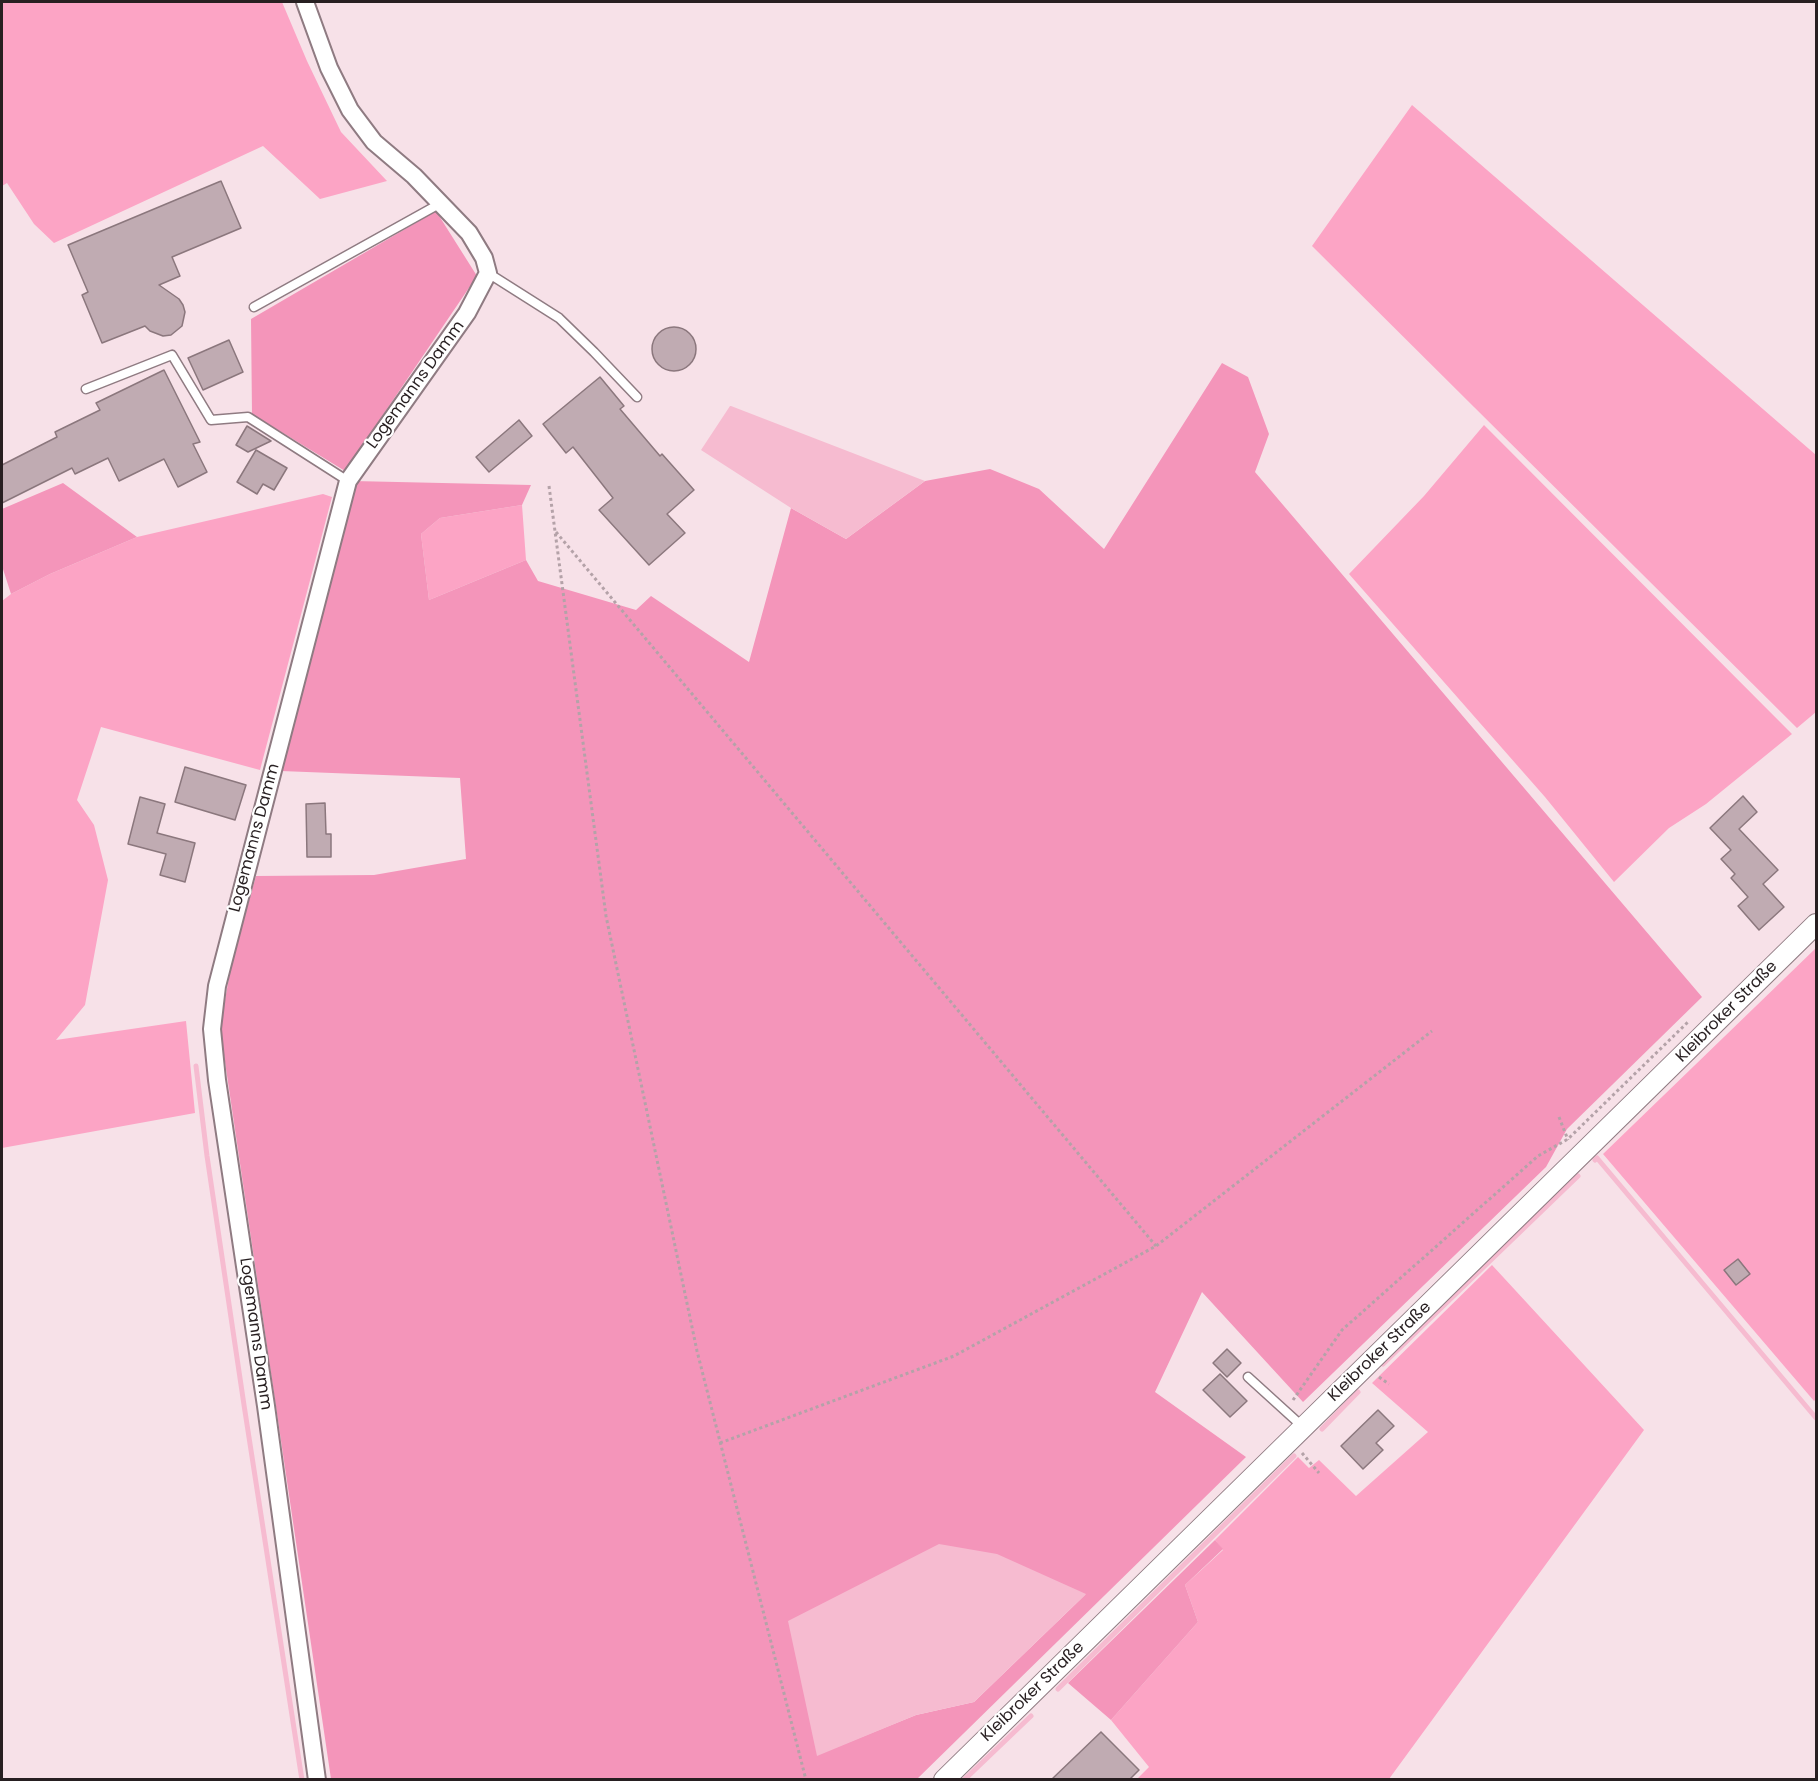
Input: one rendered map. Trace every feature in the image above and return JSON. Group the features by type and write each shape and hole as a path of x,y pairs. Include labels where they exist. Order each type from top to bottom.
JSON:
{"street":[{"path":"304,2 328,68 350,110 374,142 414,176 469,233 484,258 488,273"},
{"name":"Logemanns Damm","path":"317,1779 266,1406 217,1080 213,1029 219,976 348,481 467,313 488,273"},
{"name":"Kleibroker Straße","path":"944,1779 1816,924"}],"lane":[{"path":"254,307 441,203"},
{"path":"488,273 559,318 637,397"},
{"path":"86,389 172,355 211,420 248,417 348,481"},
{"path":"1248,1377 1297,1434"}],"path":[{"path":"549,486 606,916 697,1351 806,1779"},
{"path":"555,531 1156,1246"},
{"path":"720,1443 954,1356 1156,1246 1432,1031"},
{"path":"1559,1117 1568,1139"},
{"path":"1297,1434 1319,1473"}],"shaded area":[{"path":"2,2 282,2 341,132 387,181 320,199 263,146 54,243 34,224 7,183 2,186"},
{"path":"1412,105 1816,455 1816,712 1797,728 1312,246"},
{"path":"436,211 477,276 345,471 252,414 251,319"},
{"path":"1222,363 1248,377 1269,434 1255,472 1702,997 1567,1129 1546,1167 1303,1402 1202,1292 1155,1392 1246,1457 916,1780 331,1779 220,1028 232,961 256,876 374,875 466,859 460,778 281,771 353,481 531,485 522,505 440,518 421,534 429,600 526,560 538,581 636,610 651,596 749,662 791,508 846,539 925,481 990,469 1039,489 1104,549","holes":["1086,1594 974,1702 916,1715 817,1755"]},
{"path":"730,406 925,481 846,539 791,508 701,450"},
{"path":"1484,425 1792,734 1706,804 1669,828 1614,882 1545,797 1349,574 1424,496"},
{"path":"63,483 137,537 50,574 11,594 2,566 2,509"},
{"path":"323,494 332,497 260,770 101,727 77,800 94,825 108,880 85,1005 56,1040 186,1021 195,1113 2,1148 2,601 50,574 137,537"},
{"path":"522,505 526,560 429,600 421,534 440,518"},
{"path":"1816,948 1816,1399 1814,1401 1603,1154"},
{"path":"1492,1265 1644,1430 1389,1779 1137,1779 1149,1767 1111,1720 1198,1622 1185,1585 1223,1550 1215,1540 1298,1457 1309,1468 1319,1460 1356,1496 1428,1432 1372,1383"},
{"path":"1215,1540 1223,1549 1185,1585 1198,1622 1111,1720 1068,1683"},
{"path":"939,1544 997,1554 1086,1594 974,1702 916,1715 817,1756 788,1621"}],"building":[{"path":"221,181 241,228 172,257 180,276 159,285 179,299 183,305 185,312 182,326 171,335 163,336 150,331 145,326 102,343 82,295 88,292 68,245"},
{"path":"674,327 689,334 696,349 689,364 674,371 659,364 652,349 659,334"},
{"path":"229,340 243,372 203,390 188,358"},
{"path":"164,370 200,442 193,444 207,472 178,487 164,459 119,481 108,458 75,474 72,468 2,503 2,465 57,437 55,432 100,410 96,403"},
{"path":"600,377 624,406 620,409 660,456 662,454 694,490 667,514 685,533 649,565 599,510 613,498 573,447 566,453 543,424"},
{"path":"519,420 532,436 489,472 476,457"},
{"path":"247,426 271,441 248,452 236,445"},
{"path":"256,450 287,468 274,490 263,484 257,494 237,482"},
{"path":"185,767 246,785 235,820 175,802"},
{"path":"1743,796 1757,812 1739,829 1778,870 1763,884 1784,907 1759,930 1738,906 1748,897 1731,878 1735,874 1721,859 1731,850 1710,828"},
{"path":"140,797 165,804 157,833 195,843 185,882 160,875 166,854 128,844"},
{"path":"325,803 326,834 331,834 331,857 307,857 306,804"},
{"path":"1738,1259 1750,1274 1736,1285 1724,1270"},
{"path":"1227,1349 1241,1363 1227,1377 1213,1363"},
{"path":"1220,1374 1247,1401 1230,1417 1203,1390"},
{"path":"1378,1410 1394,1426 1376,1443 1383,1450 1363,1469 1341,1446"},
{"path":"1101,1732 1139,1770 1130,1779 1052,1779"}],"waterway":[{"path":"196,1066 207,1156 302,1780"},
{"path":"1595,1160 1597,1158 1816,1418"},
{"path":"1383,1364 1578,1176"},
{"path":"1322,1429 1358,1392"},
{"path":"1058,1689 1294,1456"},
{"path":"964,1780 1031,1716"}]}
